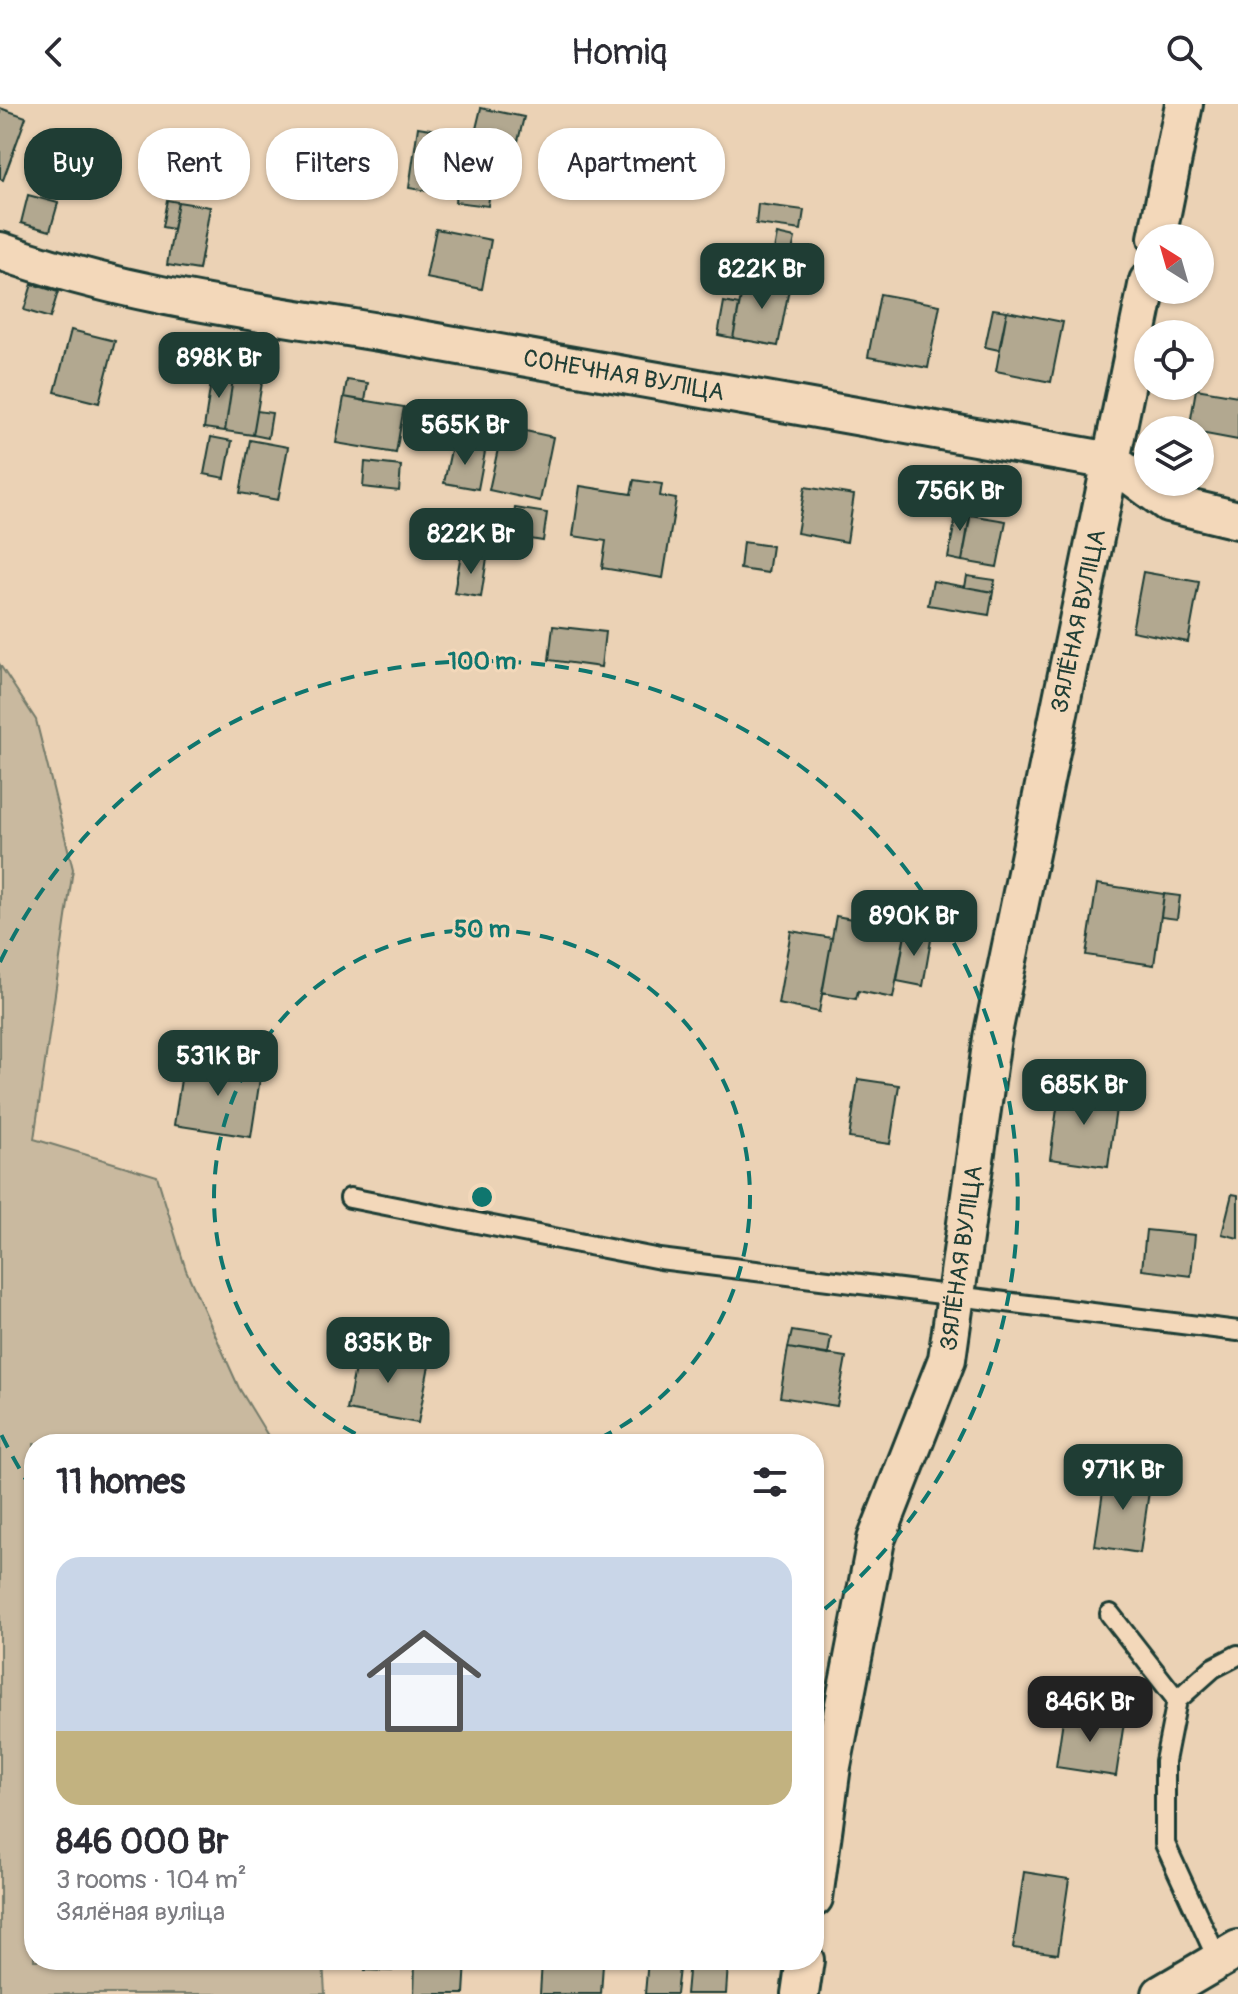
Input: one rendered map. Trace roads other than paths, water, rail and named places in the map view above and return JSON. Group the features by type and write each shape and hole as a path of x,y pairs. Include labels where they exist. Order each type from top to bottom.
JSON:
{"street":[{"path":"1160,224 1184,104"},
{"name":"СОНЕЧНАЯ ВУЛІЦА","path":"0,251 89,279 190,303 402,336 1111,461 1168,503 1238,520"},
{"name":"ЗЯЛЁНАЯ ВУЛІЦА","path":"824,1825 832,1766 876,1540 947,1359 992,1038 1143,304"},
{"path":"1161,1994 1228,1955"},
{"path":"800,1994 804,1970"}],"lane":[{"path":"350,1198 660,1259 1238,1331"},
{"path":"1110,1614 1177,1700"},
{"path":"1228,1955 1165,1844 1165,1761 1177,1700 1213,1668 1238,1655"}]}
